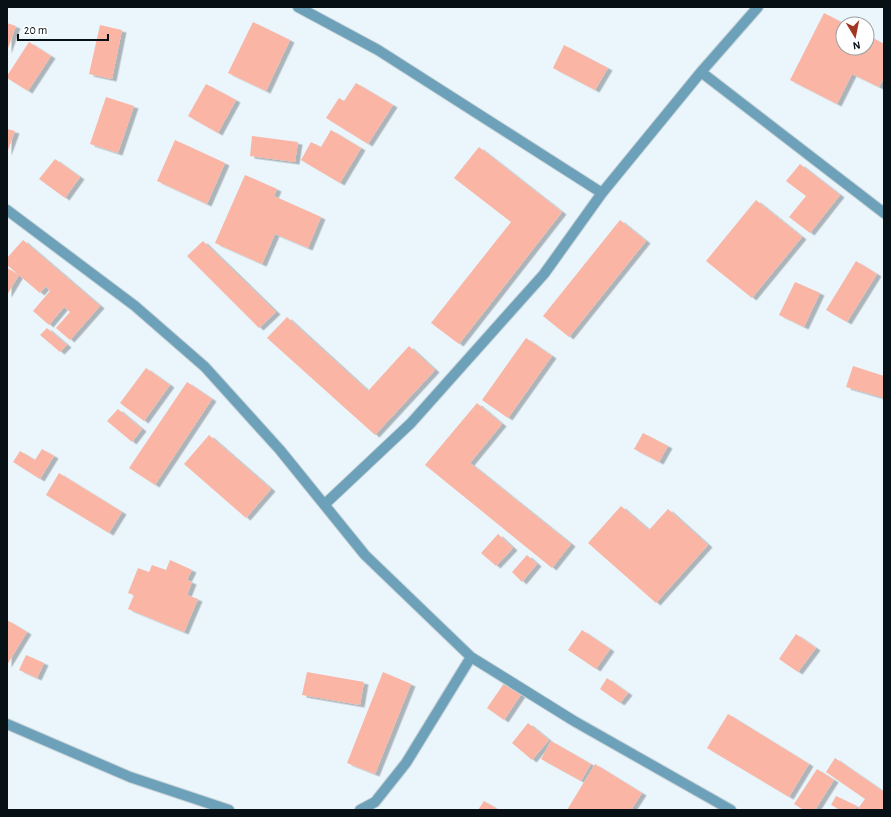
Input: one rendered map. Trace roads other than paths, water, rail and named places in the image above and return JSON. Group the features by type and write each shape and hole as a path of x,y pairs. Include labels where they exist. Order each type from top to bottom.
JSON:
{"street":[{"path":"298,7 378,50 602,193"},
{"path":"325,504 411,423 544,274 602,193 701,72 758,7"},
{"path":"701,72 884,213"},
{"path":"7,210 135,306 205,367 280,450 365,555 471,657 574,721 731,810"},
{"path":"360,810 375,802 406,763 471,657"},
{"path":"7,724 130,777 229,810"}]}
